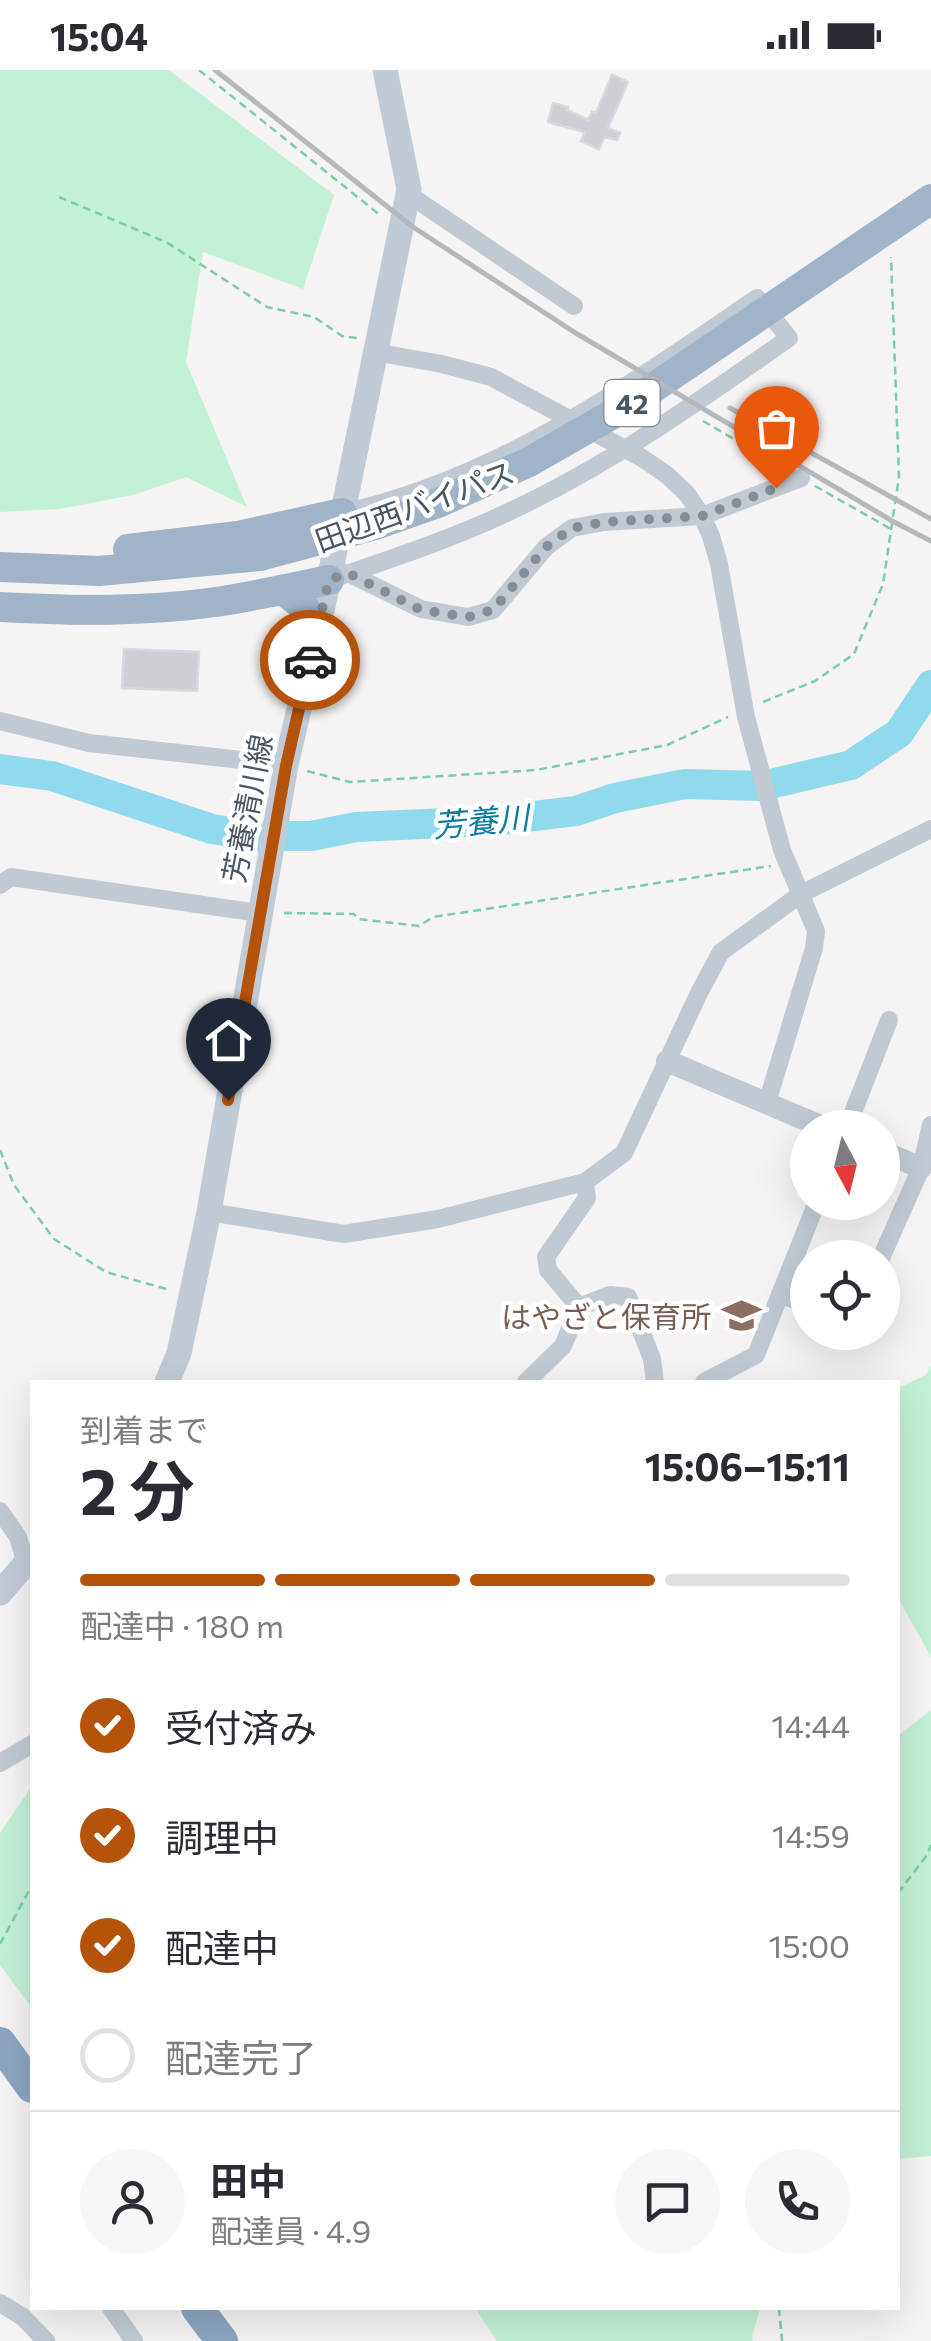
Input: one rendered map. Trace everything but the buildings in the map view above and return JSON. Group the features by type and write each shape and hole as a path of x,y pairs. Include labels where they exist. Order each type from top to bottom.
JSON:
{"highway":[{"name":"田辺西バイパス","path":"0,568 99,571 260,556 375,525 440,502 569,441 625,408 931,199"},
{"path":"0,548 103,550 160,546 238,536 342,513"},
{"path":"0,608 156,608 214,602 339,576"},
{"path":"282,590 306,607 315,640"},
{"path":"182,2310 202,2341"},
{"path":"199,2310 222,2341"}],"main road":[{"name":"芳養清川線","path":"167,1380 179,1353 209,1212 285,772 315,640 339,576 342,513 409,189 385,70"},
{"path":"0,1593 29,1560"}],"street":[{"path":"408,194 574,306"},
{"path":"339,576 500,516 627,449 790,338 757,298 572,419 488,463 385,504 342,513"},
{"path":"376,346 491,378 572,419 667,474 702,516 719,564 745,713 785,857 816,931 767,1104"},
{"path":"339,576 421,610 468,617 493,610 546,547 572,528 604,522 702,516 801,478"},
{"path":"419,491 418,518 430,544"},
{"path":"0,721 90,743 285,772"},
{"path":"209,1212 344,1234 438,1220 585,1182 624,1153 722,952 801,894 931,829"},
{"path":"0,885 11,877 260,904"},
{"path":"855,1110 889,1020"},
{"path":"667,1062 790,1114"},
{"path":"890,1240 926,1170 931,1124"},
{"path":"900,1159 926,1170"},
{"path":"579,1307 548,1270 546,1257 588,1198 585,1182"},
{"path":"708,1380 756,1355 811,1220"},
{"path":"780,1294 790,1298"},
{"path":"528,1380 563,1346 579,1307 610,1296 628,1298 652,1360 655,1380"},
{"path":"0,1512 29,1560"},
{"path":"0,1763 30,1745"},
{"path":"0,2303 28,2312 46,2341"},
{"path":"111,2310 134,2341"}],"path":[{"path":"198,70 400,232"},
{"path":"59,197 166,242 267,307 314,317 342,336 376,346"},
{"path":"285,772 350,782 536,770 667,745 815,681 854,654 883,584 899,477 890,256"},
{"path":"260,904 419,926 433,918 785,857"},
{"path":"0,1150 14,1185 54,1239 106,1272 191,1296"},
{"path":"900,1891 927,1856 931,1844"},
{"path":"0,1944 30,1889"},
{"path":"778,2310 782,2341"}],"green space":[{"path":"0,70 169,70 334,195 303,289 203,252 186,362 247,507 186,477 133,495 59,509 0,512"},
{"path":"931,1365 931,1657 900,1602 900,1387 926,1375"},
{"path":"931,1710 931,2156 900,2159 900,1734"},
{"path":"30,1789 30,2005 0,1965 0,1833"},
{"path":"476,2310 759,2310 753,2341 497,2341"}],"waterway":[{"name":"芳養川","path":"0,769 52,776 212,829 257,836 311,836 356,827 493,821 576,811 615,798 685,784 762,786 851,765 899,733 931,685"}],"railway":[{"path":"215,70 413,227 574,332 931,541"},
{"path":"730,408 931,519"}],"way so far":[{"path":"310,660 329,580 348,573 421,610 468,617 493,610 546,547 572,528 604,522 702,516 776,488"}],"place":[{"name":"はやざと保育所","path":"741,1315"}],"route":[{"path":"228,1100 286,766 310,660"}]}
